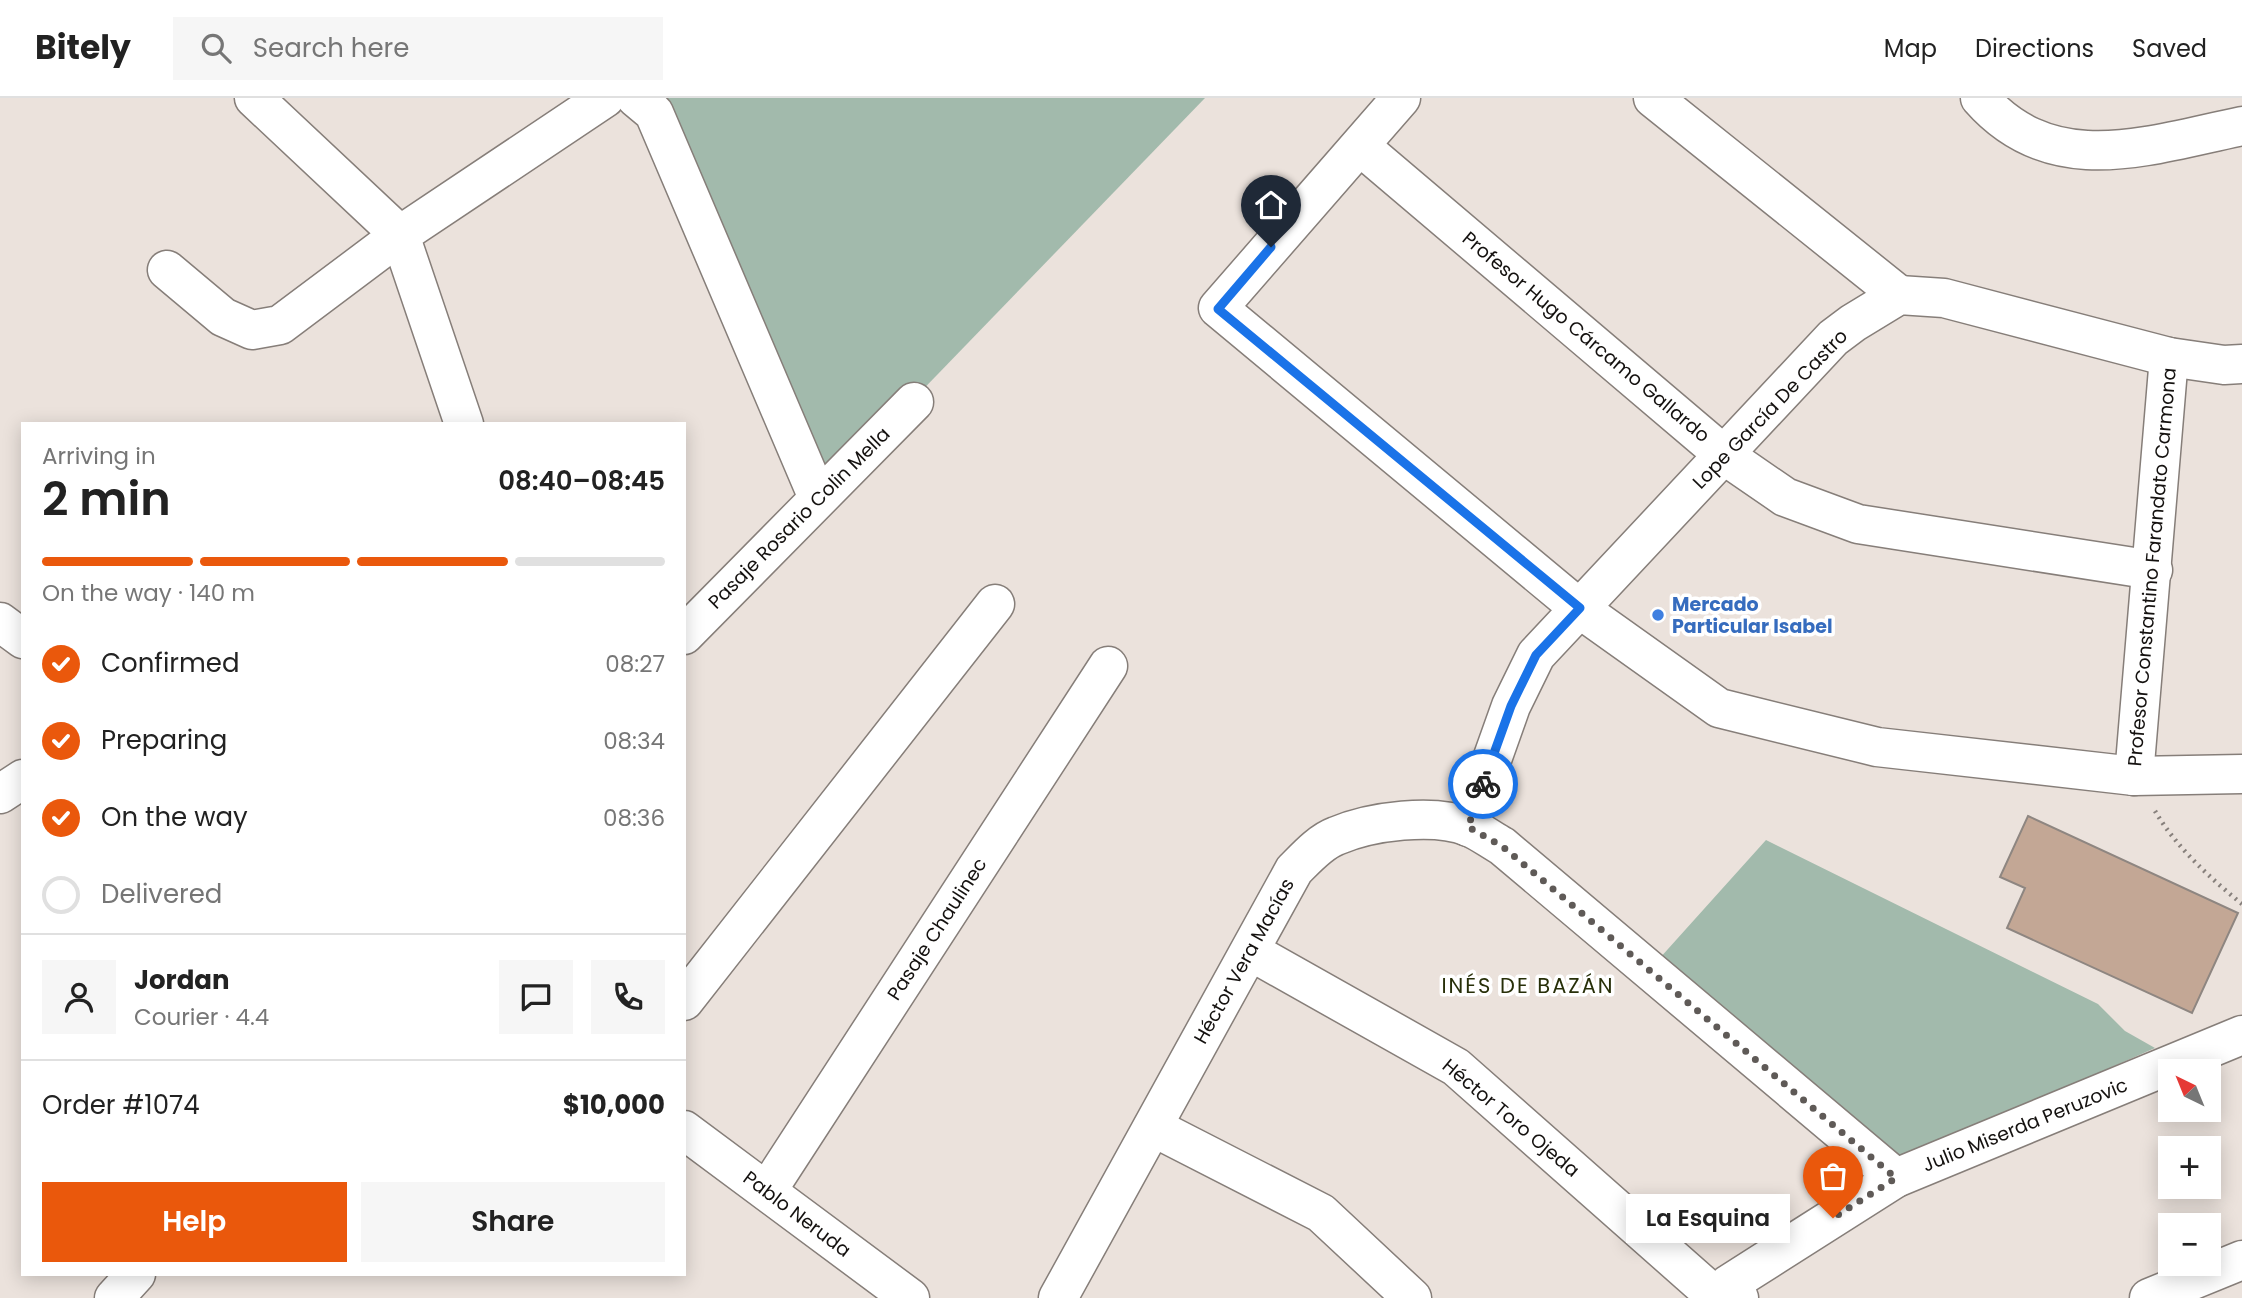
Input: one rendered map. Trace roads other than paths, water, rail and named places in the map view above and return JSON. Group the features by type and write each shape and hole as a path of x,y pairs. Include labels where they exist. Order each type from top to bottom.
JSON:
{"street":[{"path":"254,98 400,235 463,422"},
{"path":"167,270 223,317 252,330 280,326 400,235 605,98"},
{"path":"636,98 654,113 818,498"},
{"path":"1401,98 1218,309 1580,608 1719,708 1877,747 2134,776 2242,775"},
{"path":"1653,98 1899,295 1944,298 2169,358 2224,365 2242,364"},
{"path":"1980,98 1995,115 2037,141 2081,151 2136,148 2242,126"},
{"name":"Profesor Hugo Cárcamo Gallardo","path":"1360,146 1724,455 1786,497 1858,524 2153,570"},
{"name":"Lope García De Castro","path":"1468,827 1511,706 1536,655 1833,338 1899,295"},
{"name":"Profesor Constantino Farandato Carmona","path":"2134,776 2169,358"},
{"name":"Pasaje Rosario Colin Mella","path":"686,633 914,402"},
{"path":"686,998 995,604"},
{"path":"0,622 21,638"},
{"name":"Pasaje Chaulinec","path":"767,1191 1108,666"},
{"path":"0,794 21,780"},
{"name":"Héctor Vera Macías","path":"1058,1298 1294,870 1313,851 1334,836 1402,821 1425,820 1468,827 1502,846 1896,1178"},
{"name":"Héctor Toro Ojeda","path":"1250,951 1456,1067 1723,1294"},
{"name":"Julio Miserda Peruzovic","path":"1723,1294 1896,1178 2242,1035"},
{"path":"1153,1127 1321,1213 1412,1298"},
{"name":"Pablo Neruda","path":"686,1131 910,1298"},
{"path":"2150,1298 2242,1260"},
{"path":"114,1298 134,1276"}],"place":[{"name":"Mercado Particular Isabel","path":"1658,615"},
{"name":"La Esquina","path":"1833,1218"}],"district":[{"name":"INÉS DE BAZÁN","path":"1528,985"}]}
